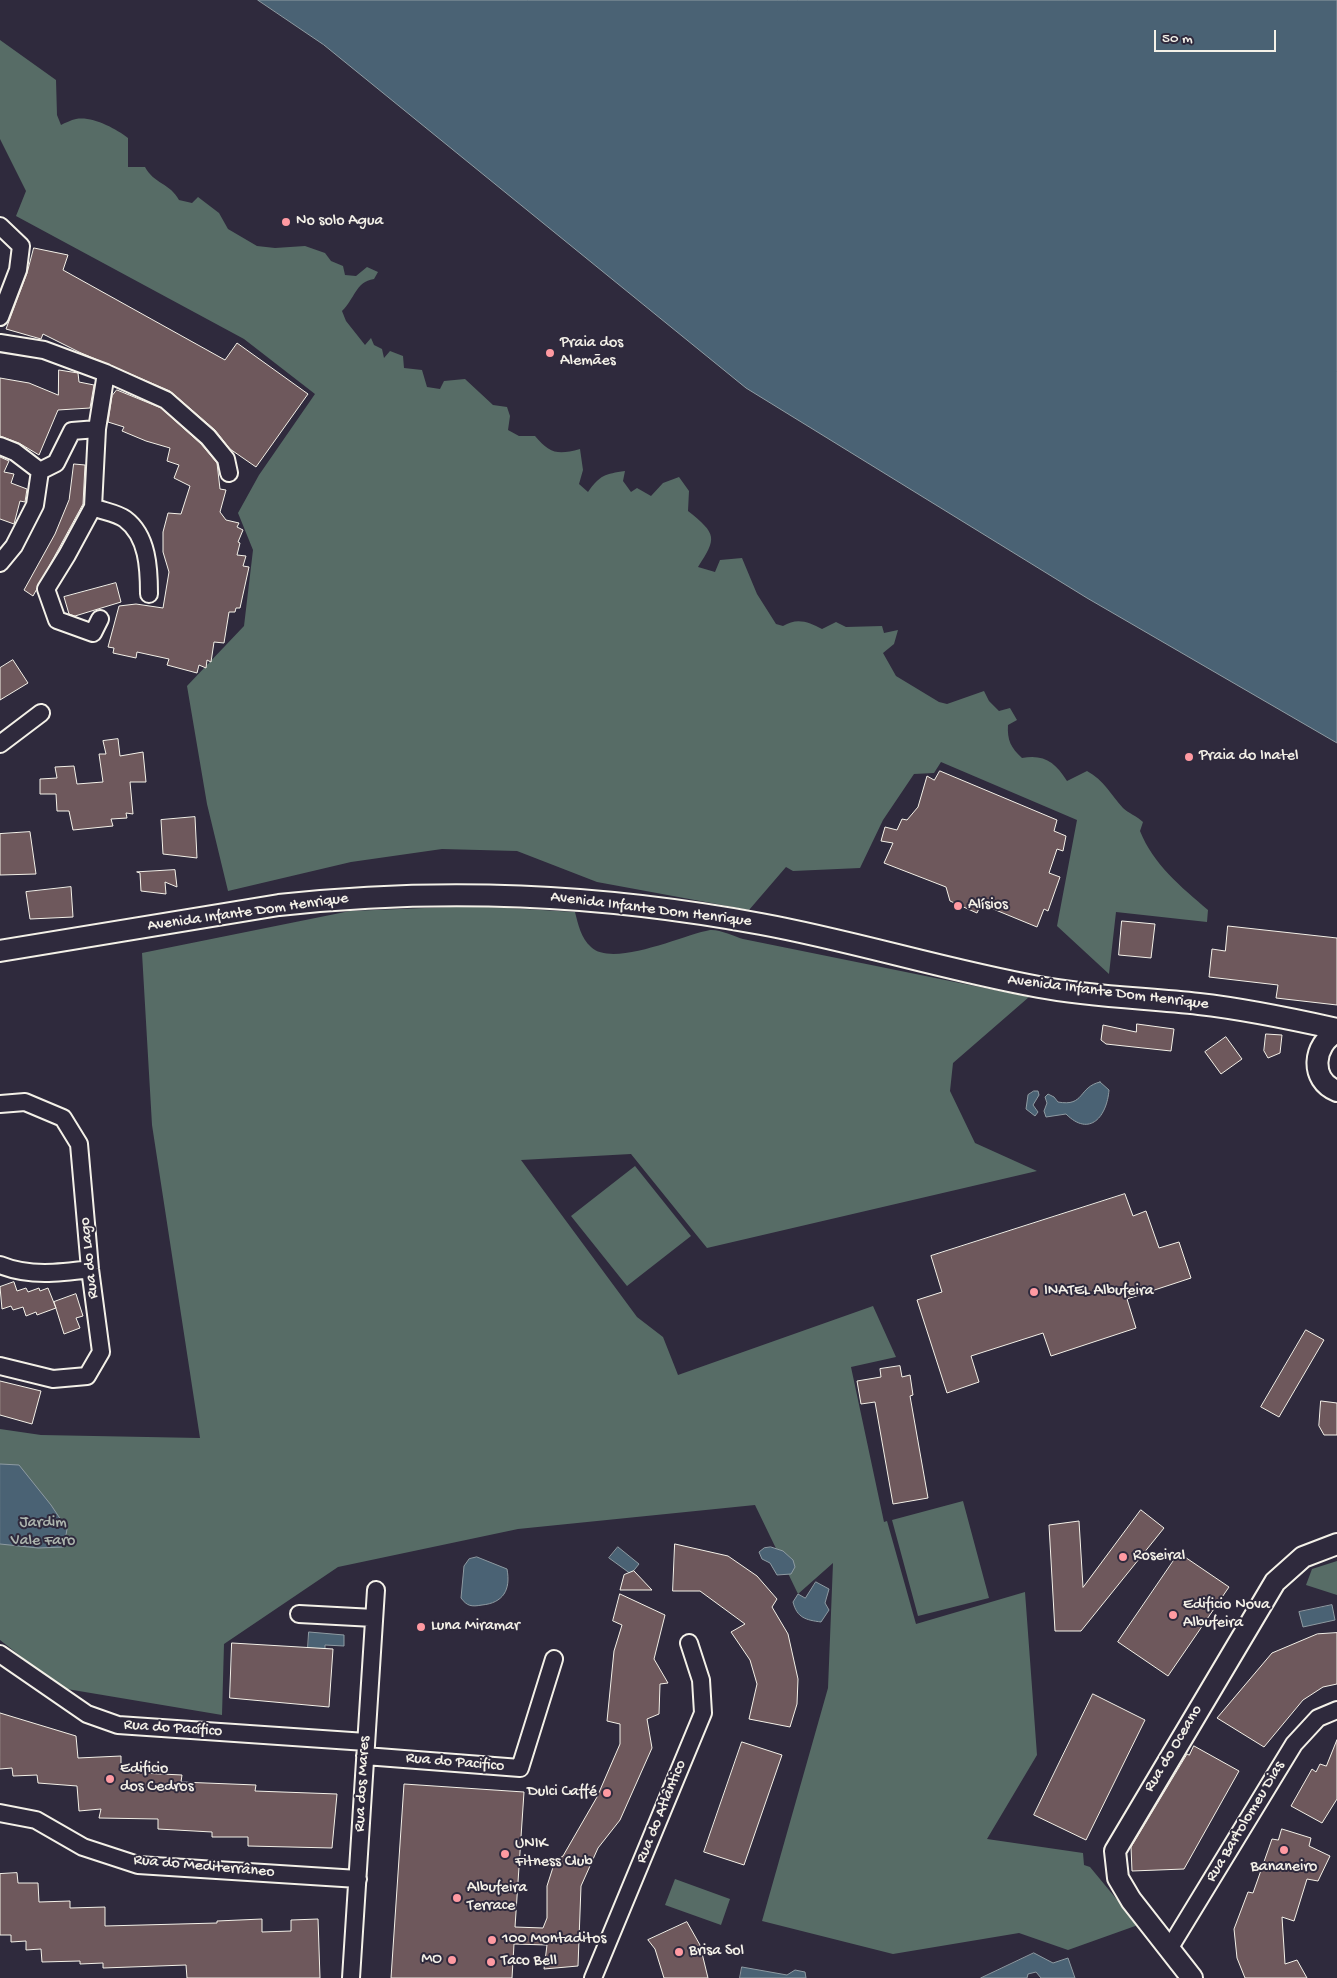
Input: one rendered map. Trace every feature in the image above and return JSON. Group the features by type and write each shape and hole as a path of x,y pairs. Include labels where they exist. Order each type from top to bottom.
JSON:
{"street":[{"path":"0,226 21,246 18,270 0,317"},
{"path":"0,343 44,350 106,373 166,400 208,438 226,460 230,473"},
{"path":"100,619 93,633 57,620 46,589 68,555 93,507 97,429 106,373"},
{"path":"40,470 56,463 72,431 97,429"},
{"path":"0,446 15,452 40,470"},
{"path":"0,563 14,546 35,505 40,470"},
{"path":"93,507 125,519 140,538 149,564 149,594"},
{"path":"0,744 40,713"},
{"name":"Avenida Infante Dom Henrique","path":"0,951 316,901 407,895 518,894 566,897 713,915 764,924 1042,988 1202,1004 1297,1020 1313,1033 1332,1035"},
{"path":"1332,1035 1317,1054 1319,1075 1325,1084 1337,1091"},
{"name":"Rua do Lago","path":"0,1104 25,1102 63,1118 79,1144 90,1269 101,1352 87,1376 53,1379 0,1366"},
{"path":"0,1265 14,1271 53,1274 90,1269"},
{"name":"Rua do Oceano","path":"1192,1978 1131,1900 1118,1878 1115,1851 1275,1582 1303,1557 1337,1544"},
{"name":"Rua dos Mares","path":"351,1978 376,1590"},
{"path":"299,1614 374,1618"},
{"name":"Rua do Atlântico","path":"593,1978 702,1714 701,1680 689,1643"},
{"name":"Rua do Pacífico","path":"0,1654 87,1714 118,1725 365,1749"},
{"name":"Rua do Pacifico","path":"365,1749 520,1768 554,1660"},
{"name":"Rua Bartolomeu Dias","path":"1169,1949 1294,1744 1318,1718 1337,1710"},
{"name":"Rua do Mediterrâneo","path":"0,1813 36,1820 83,1847 138,1865 358,1879"}],"green space":[{"path":"0,40 56,80 57,115 61,125 76,119 89,119 123,134 128,138 128,167 145,167 153,177 171,190 179,200 192,203 198,197 219,213 228,229 257,246 275,248 305,246 325,253 331,261 343,266 345,275 356,276 367,267 378,272 374,279 359,287 342,311 346,321 365,345 371,338 374,345 382,349 384,358 390,351 403,356 404,368 422,370 427,387 440,389 444,381 465,379 493,405 507,407 510,416 508,430 519,436 535,436 550,450 566,452 580,449 583,470 579,484 588,492 604,476 618,472 625,471 623,481 631,492 637,488 651,496 663,483 679,477 689,491 688,511 704,525 711,537 709,549 698,567 715,572 720,560 742,558 757,594 776,624 783,626 798,621 812,624 822,629 836,622 846,627 882,626 884,633 898,630 894,644 883,653 896,676 939,702 947,704 984,691 989,701 999,711 1010,708 1017,720 1008,725 1008,735 1012,747 1018,754 1022,758 1037,757 1048,761 1058,769 1067,781 1087,771 1098,779 1123,808 1143,822 1140,831 1152,854 1178,884 1208,910 1207,922 1116,912 1109,974 1057,926 1077,820 941,762 934,773 914,774 883,820 860,868 793,871 786,867 749,910 597,882 517,851 442,849 351,862 228,891 207,804 187,686 244,626 253,550 238,513 259,475 315,394 244,339 16,216 26,191 0,139"},
{"name":"Jardim Vale Faro","path":"474,906 575,912 580,931 585,939 591,947 601,953 631,952 714,930 743,939 1029,997 953,1063 950,1091 975,1143 1037,1171 707,1248 631,1154 521,1160 637,1317 663,1337 678,1375 873,1306 896,1357 851,1367 884,1522 887,1521 916,1624 1025,1592 1037,1755 987,1839 1083,1853 1084,1865 1090,1867 1138,1925 1068,1950 1019,1933 893,1954 762,1921 828,1688 833,1563 798,1594 755,1505 518,1529 338,1567 224,1644 222,1715 61,1688 0,1640 0,1429 41,1435 200,1438 152,1125 142,953 350,911"},
{"path":"635,1166 691,1236 627,1286 571,1216"},
{"path":"963,1501 989,1598 918,1616 892,1520"},
{"path":"1337,1561 1337,1595 1306,1585 1312,1569"},
{"path":"675,1879 730,1899 721,1925 665,1905"}],"water":[{"path":"258,0 1337,0 1337,743 1087,598 746,388 324,45"},
{"path":"1100,1082 1109,1090 1105,1108 1096,1121 1090,1124 1083,1124 1066,1114 1046,1117 1044,1111 1047,1103 1045,1097 1048,1094 1058,1102 1073,1102 1093,1084"},
{"path":"1038,1091 1039,1095 1033,1105 1038,1112 1035,1116 1026,1109 1028,1095"},
{"path":"0,1464 19,1465 51,1505 67,1529 64,1547 38,1548 0,1544"},
{"path":"618,1547 639,1564 631,1574 609,1558"},
{"path":"771,1547 783,1551 793,1560 795,1567 791,1574 777,1575 770,1563 762,1559 759,1552 764,1548"},
{"path":"477,1557 507,1569 508,1583 504,1594 500,1598 489,1604 472,1606 465,1603 461,1598 464,1566 469,1559"},
{"path":"816,1582 829,1589 825,1603 829,1610 821,1622 800,1615 793,1602 798,1594 805,1598"},
{"path":"1332,1605 1335,1620 1303,1627 1299,1612"},
{"path":"309,1632 344,1635 344,1646 325,1645 325,1649 308,1648"},
{"path":"1034,1953 1053,1963 1068,1958 1075,1978 1041,1978 1036,1972 1028,1974 1027,1978 981,1978"},
{"path":"742,1967 787,1975 795,1970 805,1972 806,1978 740,1978"}],"building":[{"path":"34,248 68,255 63,270 225,360 237,343 308,394 256,467 230,449 215,430 170,391 79,352 43,334 41,339 6,329 27,273"},
{"path":"59,370 78,373 79,382 94,385 90,408 58,410 39,455 19,443 0,436 0,378 29,383 58,395"},
{"path":"117,390 161,408 201,444 217,463 220,489 226,490 220,512 226,520 239,523 237,527 243,530 238,542 240,543 237,555 246,556 243,566 249,567 240,608 236,608 235,612 229,612 224,643 214,642 211,662 207,660 206,668 199,665 197,673 167,665 169,659 137,652 136,658 113,653 114,648 108,647 119,606 136,604 163,608 169,572 163,552 163,532 168,513 181,514 190,486 174,478 179,465 167,461 170,448 122,431 124,427 108,422 112,396"},
{"path":"0,457 9,461 4,472 14,474 11,483 27,489 25,502 20,501 14,524 0,519"},
{"path":"74,464 85,465 83,504 33,596 24,590 55,534 69,500"},
{"path":"116,583 121,602 75,616 69,614 64,597"},
{"path":"13,660 28,683 0,700 0,668"},
{"path":"118,739 120,756 143,752 146,782 130,782 133,814 126,813 127,818 111,819 113,826 73,830 69,811 57,811 56,794 40,794 40,779 57,778 55,767 74,766 77,784 103,782 99,754 106,754 103,741"},
{"path":"940,771 1057,820 1054,831 1066,836 1063,851 1057,849 1049,873 1060,877 1048,911 1044,909 1037,927 981,904 977,913 950,901 946,887 884,863 893,843 881,841 885,827 897,830 902,819 907,820 918,807 927,776 934,780"},
{"path":"195,817 197,858 163,854 161,820"},
{"path":"30,832 36,874 0,875 0,834"},
{"path":"175,870 177,887 165,882 166,894 141,891 140,873 137,872"},
{"path":"71,887 73,917 30,919 26,892"},
{"path":"1122,921 1155,924 1151,958 1119,955"},
{"path":"1228,926 1337,938 1337,1005 1276,998 1278,985 1209,977 1212,949 1225,951"},
{"path":"1137,1024 1174,1029 1171,1051 1106,1044 1101,1040 1103,1025 1136,1032"},
{"path":"1266,1034 1282,1035 1280,1053 1268,1058 1264,1051"},
{"path":"1226,1037 1242,1059 1221,1074 1205,1052"},
{"path":"1125,1194 1133,1216 1146,1211 1159,1248 1179,1242 1191,1278 1127,1299 1136,1328 1051,1356 1043,1333 971,1356 979,1382 947,1393 917,1300 942,1292 931,1256"},
{"path":"14,1282 17,1291 26,1288 28,1292 39,1288 40,1291 48,1288 56,1308 37,1315 36,1312 26,1316 23,1307 13,1310 11,1306 2,1309 0,1287"},
{"path":"76,1294 83,1316 76,1318 80,1328 64,1334 54,1302"},
{"path":"1306,1330 1324,1340 1279,1417 1261,1407"},
{"path":"900,1366 902,1377 910,1375 913,1395 910,1396 928,1498 893,1504 875,1402 861,1404 857,1381 881,1377 880,1369"},
{"path":"0,1381 41,1391 32,1424 0,1415"},
{"path":"1321,1401 1337,1403 1337,1435 1324,1435 1319,1426"},
{"name":"Roseiral","path":"1141,1510 1164,1528 1081,1631 1055,1631 1049,1525 1079,1521 1083,1587"},
{"path":"675,1544 728,1556 757,1576 777,1599 772,1607 788,1634 798,1679 797,1704 790,1727 749,1719 757,1684 750,1660 731,1632 745,1624 700,1591 673,1591"},
{"name":"Edificio Nova Albufeira","path":"1179,1553 1229,1587 1168,1676 1118,1642"},
{"path":"634,1571 652,1590 620,1590 624,1575"},
{"name":"Albufeira Terrace","path":"620,1594 665,1615 654,1659 668,1683 660,1684 659,1714 647,1719 652,1748 620,1820 598,1848 581,1886 578,1966 544,1969 547,1945 514,1944 512,1978 391,1978 404,1784 524,1792 515,1927 543,1928 547,1918 547,1886 555,1861 563,1856 597,1797 620,1744 620,1724 607,1721 614,1651 622,1625 613,1621"},
{"path":"1337,1633 1337,1684 1323,1687 1303,1700 1264,1747 1217,1718 1272,1653 1317,1634"},
{"path":"232,1643 333,1649 329,1707 230,1698"},
{"path":"1093,1694 1145,1720 1086,1840 1034,1815"},
{"name":"Edificio dos Cedros","path":"0,1713 76,1736 78,1758 121,1756 121,1772 182,1775 181,1782 256,1785 255,1791 337,1794 332,1848 248,1846 248,1837 212,1837 212,1832 158,1829 158,1819 99,1818 101,1809 79,1811 77,1786 38,1783 37,1775 13,1776 12,1768 0,1769"},
{"path":"1337,1740 1337,1799 1322,1823 1291,1806 1312,1769 1316,1772 1320,1764 1326,1766"},
{"path":"742,1742 782,1755 744,1865 704,1852"},
{"path":"1194,1746 1239,1771 1184,1869 1132,1871 1131,1847 1187,1754 1189,1755"},
{"path":"1282,1829 1311,1838 1309,1846 1330,1856 1318,1881 1307,1879 1294,1921 1282,1917 1285,1964 1297,1960 1307,1978 1245,1978 1237,1958 1234,1929 1248,1892 1253,1893 1272,1839 1278,1840"},
{"path":"17,1873 18,1883 38,1883 39,1902 70,1901 70,1908 105,1907 105,1926 217,1923 217,1921 262,1919 262,1932 291,1931 291,1920 318,1919 320,1978 187,1978 186,1965 103,1968 103,1963 80,1964 80,1961 42,1962 41,1949 26,1950 26,1941 11,1942 11,1935 0,1935 0,1874"},
{"name":"Brisa Sol","path":"687,1922 700,1945 708,1978 664,1978 655,1949 648,1940"}],"place":[{"name":"No solo Agua","path":"286,222"},
{"name":"Praia dos Alemães","path":"550,353"},
{"name":"Praia do Inatel","path":"1189,757"},
{"name":"Alísios","path":"958,906"},
{"name":"INATEL Albufeira","path":"1034,1292"},
{"name":"Roseiral","path":"1123,1557"},
{"name":"Edificio Nova Albufeira","path":"1173,1615"},
{"name":"Luna Miramar","path":"421,1627"},
{"name":"Edificio dos Cedros","path":"110,1779"},
{"name":"Dulci Caffé","path":"607,1793"},
{"name":"Bananeiro","path":"1284,1850"},
{"name":"UNIK Fitness Club","path":"505,1854"},
{"name":"Albufeira Terrace","path":"457,1898"},
{"name":"100 Montaditos","path":"492,1940"},
{"name":"Brisa Sol","path":"679,1952"},
{"name":"MO","path":"452,1960"},
{"name":"Taco Bell","path":"491,1962"}]}
